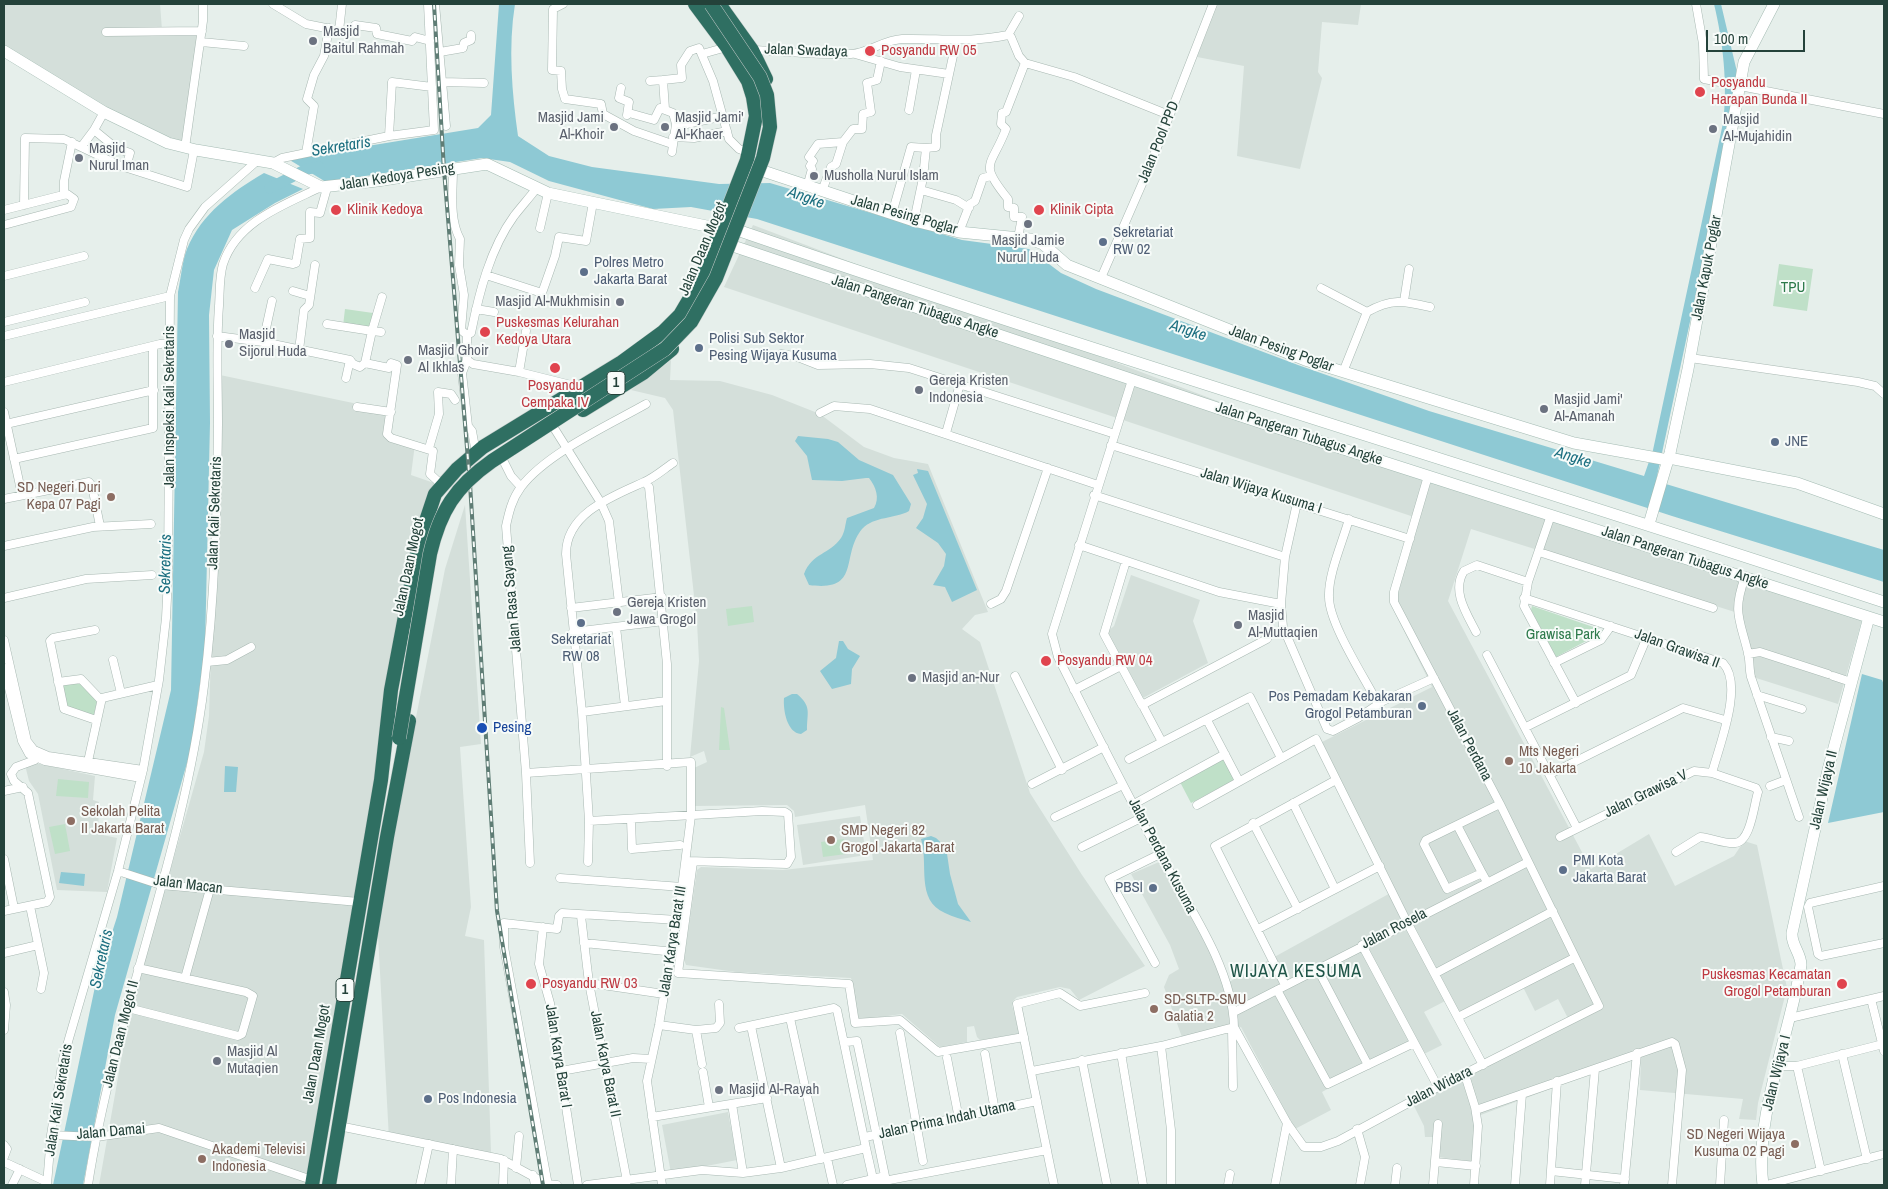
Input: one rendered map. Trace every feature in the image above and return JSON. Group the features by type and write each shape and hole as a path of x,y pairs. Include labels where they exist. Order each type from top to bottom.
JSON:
{"highway":[{"name":"Jalan Daan Mogot","path":"312,1183 381,780 391,690 419,542 435,494 476,453 642,348 663,332 680,314 691,298 721,230 750,153 756,116 748,81 727,47 695,4"},
{"name":"Jalan Daan Mogot","path":"397,781 395,767 397,737 426,551 431,528 442,503 462,479 480,463 658,350 684,324 701,298 712,274 758,157 764,124 760,94 749,69 705,4"},
{"name":"Jalan Daan Mogot","path":"381,780 390,766 397,737 430,554 436,530 450,500 474,473 665,349 691,322 716,278 763,158 770,127 767,95 760,77 711,4"},
{"name":"Jalan Daan Mogot","path":"329,1185 397,781 402,764 436,550 454,501 477,478 643,373 687,335 709,302 742,227 762,173 774,130 770,89 752,50 719,4"},
{"path":"575,390 582,410"},
{"path":"419,542 426,550 436,550"},
{"path":"414,565 425,561 433,570"}],"street":[{"path":"24,205 25,138 55,137 72,142 110,161 187,187 203,4"},
{"path":"272,4 284,7 306,24 352,33 356,24 375,28 377,34 412,41 416,37 430,41"},
{"path":"339,31 342,4"},
{"path":"278,165 282,158 389,136 434,130 428,4"},
{"path":"436,4 446,126"},
{"path":"563,4 553,9 551,60 552,70 561,71 564,98 602,104 603,114 641,134 672,144 727,130"},
{"name":"Jalan Pool PPD","path":"1101,278 1149,168 1213,4"},
{"path":"1696,4 1703,44 1704,79 1738,84 1884,114"},
{"name":"Jalan Kapuk Poglar","path":"1650,521 1659,492 1690,358 1738,84 1746,56 1774,4"},
{"path":"1018,16 1008,35 1011,37 1019,56 1025,63 1074,77 1169,114"},
{"path":"306,153 314,106 307,99 314,75 324,56 328,28"},
{"path":"106,32 202,31"},
{"path":"440,52 463,48 464,43 470,40 471,35"},
{"name":"Jalan Swadaya","path":"752,50 852,54 870,49 881,43 897,40 956,42 985,40 1008,35"},
{"path":"201,42 244,46"},
{"path":"892,214 911,147 936,147 956,42"},
{"path":"702,54 727,47"},
{"path":"650,81 682,78 681,65 694,48 699,48 724,116 731,142 739,149 750,153"},
{"name":"Jalan Kedoya Pesing","path":"4,51 104,112 159,139 189,149 278,165 324,187 487,164 536,189 548,193 721,230"},
{"path":"852,54 916,70 949,74"},
{"path":"822,191 832,167 836,164 843,142 854,129 862,129 863,114 871,113 867,83 877,80 881,61"},
{"path":"1018,238 1022,218 1014,217 1014,208 1008,207 1008,198 999,191 989,169 991,159 997,152 1006,128 1001,124 1002,113 1006,112 1025,63"},
{"path":"909,110 916,70"},
{"path":"663,80 666,109"},
{"path":"389,136 392,82 432,87"},
{"path":"442,82 484,83"},
{"path":"621,88 619,98 629,102 629,113 623,124"},
{"path":"629,113 654,120 660,108 666,109 675,115 676,124 672,144"},
{"path":"82,146 104,112"},
{"path":"676,124 682,125 724,116"},
{"path":"94,130 116,148 130,153 126,167"},
{"path":"64,194 64,181 72,142"},
{"path":"807,186 812,169 810,166 813,161 810,156 818,143 843,142"},
{"path":"914,221 926,148"},
{"name":"Jalan Inspeksi Kali Sekretaris","path":"158,685 166,618 168,577 170,296 184,240 192,225 205,207 258,160"},
{"path":"453,168 454,223 456,234 460,239 459,265 464,295 462,330 467,334"},
{"name":"Jalan Pesing Poglar","path":"762,173 914,221 959,232 1030,239 1043,244 1067,265 1305,360 1574,443 1667,459"},
{"path":"959,232 969,208 975,201 982,178 991,176"},
{"path":"255,288 268,259 293,264 296,262 300,239 310,238 310,212 320,213 324,187"},
{"name":"Jalan Kali Sekretaris","path":"159,884 178,825 196,747 207,662 212,603 218,425 217,336 220,274 229,250 254,222 271,211 324,187"},
{"path":"467,334 471,332 486,275 514,217 536,189"},
{"path":"920,190 956,200 969,208"},
{"path":"540,228 548,193"},
{"path":"4,210 64,194 73,196 75,201 71,207 4,225"},
{"path":"486,275 542,292 555,256 559,237 586,241 592,208"},
{"name":"Jalan Pangeran Tubagus Angke","path":"742,227 893,282 1259,402 1650,521 1884,602"},
{"name":"Jalan Pangeran Tubagus Angke","path":"721,230 734,247 1132,380 1551,515 1744,581 1791,592 1884,622"},
{"path":"4,276 84,256"},
{"path":"299,350 304,310 308,306 314,265"},
{"path":"1404,301 1409,269"},
{"path":"887,298 887,288 893,282"},
{"path":"1321,288 1367,312"},
{"path":"293,291 310,296"},
{"path":"4,336 170,296"},
{"path":"217,336 263,342 350,360 353,364 360,367 364,363 382,297"},
{"path":"263,342 272,301"},
{"path":"1343,372 1367,312 1379,305 1404,301 1430,307"},
{"path":"4,322 85,302"},
{"path":"476,308 494,312"},
{"path":"327,324 381,332"},
{"path":"519,372 526,331"},
{"path":"467,334 467,360 462,373 468,426 472,431 476,453"},
{"path":"4,382 170,343"},
{"path":"14,459 152,428 154,424 153,346"},
{"path":"781,354 795,356 818,365 891,364 1115,434"},
{"path":"1690,358 1829,377 1858,382 1882,390"},
{"path":"346,378 350,360"},
{"path":"467,360 473,364 519,372 575,390"},
{"path":"364,363 390,368 391,363 398,367 388,437 430,448"},
{"name":"Jalan Perdana Kusuma","path":"1132,380 1094,495 1052,634 1055,650 1074,690 1212,949 1234,1012 1233,1087"},
{"path":"946,433 960,384"},
{"path":"6,424 154,390"},
{"path":"442,485 430,474 434,456 430,448 439,414 438,392 451,394 455,400"},
{"path":"1254,420 1261,412 1259,402"},
{"name":"Jalan Rasa Sayang","path":"530,863 526,774 506,526 509,509 521,487 531,476 567,449 646,404"},
{"path":"820,413 834,406 860,408 946,433 1098,486"},
{"path":"1270,424 1268,414 1276,406"},
{"path":"357,407 391,412"},
{"path":"4,412 22,495"},
{"path":"554,428 602,503 609,521 619,603"},
{"name":"Jalan Wijaya Kusuma I","path":"1111,445 1410,539"},
{"path":"1667,459 1797,482 1884,514"},
{"path":"503,460 511,476 521,487"},
{"path":"588,862 589,821 582,712 566,550 571,532 577,522 602,503 646,482 673,463"},
{"path":"991,604 1001,599 1006,591 1048,468"},
{"name":"Jalan Perdana","path":"1428,476 1394,592 1394,602 1500,804 1599,1006"},
{"path":"4,499 89,482 92,486 100,526"},
{"path":"526,774 667,763 667,664 664,621 649,486 646,482"},
{"path":"1094,495 1285,557"},
{"path":"1297,503 1285,557 1281,604 1283,627 1288,642 1330,732 1358,718 1378,704 1434,678"},
{"path":"1551,515 1528,582 1524,598 1524,608 1576,703"},
{"path":"1349,519 1331,581 1329,597 1332,612 1341,634 1378,704"},
{"path":"4,546 100,526 150,524"},
{"path":"1079,545 1218,592 1281,604"},
{"path":"1539,552 1713,608"},
{"path":"1126,561 1104,630 1106,639 1162,742"},
{"path":"1476,632 1460,597 1460,585 1464,571 1477,565 1528,582"},
{"path":"1791,592 1799,585 1797,573"},
{"path":"4,598 86,579 152,576"},
{"path":"1744,581 1737,598 1737,610 1748,654 1751,677 1798,817"},
{"path":"1824,603 1822,592 1830,584"},
{"path":"571,608 662,597"},
{"name":"Jalan Grawisa II","path":"1524,598 1647,637 1725,665 1729,672 1732,690 1712,773"},
{"name":"Jalan Wijaya II","path":"1802,962 1792,940 1792,933 1828,770 1869,617"},
{"path":"573,632 664,621"},
{"path":"1554,663 1600,640 1611,626"},
{"path":"616,627 625,706"},
{"path":"95,630 50,640 65,711 96,720"},
{"path":"1526,727 1631,675 1647,637"},
{"path":"1143,706 1268,639"},
{"path":"4,640 25,734 37,756"},
{"path":"207,662 227,660 251,647"},
{"path":"1748,654 1760,652 1851,682"},
{"path":"1488,655 1577,828"},
{"path":"112,660 121,693"},
{"path":"1074,690 1120,666"},
{"path":"4,668 22,742 29,754 142,774"},
{"path":"1015,676 1062,770"},
{"path":"58,682 81,679 101,700"},
{"path":"88,765 96,720 103,697 158,685 142,774 119,872"},
{"path":"1757,695 1802,709"},
{"path":"1129,759 1250,697 1281,758"},
{"path":"582,712 666,701"},
{"path":"1550,774 1683,708 1725,720"},
{"path":"1208,720 1238,781"},
{"path":"1771,737 1789,741"},
{"path":"1197,804 1316,739 1407,922 1436,973 1483,1065"},
{"path":"1032,784 1104,747"},
{"path":"1134,804 1225,754"},
{"path":"4,911 47,902 50,894 28,793 12,778 12,770 37,756"},
{"name":"Jalan Karya Barat III","path":"662,1181 647,1088 678,920 682,887 689,861 691,762 667,763"},
{"name":"Jalan Grawisa V","path":"1560,837 1686,774 1698,770 1712,773 1757,790 1748,832 1740,842 1734,843 1697,838 1676,852"},
{"path":"1286,985 1216,849 1216,844 1336,780"},
{"path":"1770,786 1786,780"},
{"path":"1055,817 1123,784"},
{"path":"4,791 23,787"},
{"path":"1293,804 1335,889"},
{"path":"1482,872 1449,889 1446,887 1424,844 1426,840 1500,804"},
{"path":"589,821 762,811 785,812 788,814 791,857 787,864 689,861 678,973"},
{"path":"1082,847 1141,818"},
{"path":"631,819 632,849 680,845"},
{"path":"1253,823 1298,909"},
{"path":"1457,825 1486,882"},
{"path":"1155,963 1108,881 1110,877 1160,854"},
{"path":"4,859 14,908"},
{"name":"Jalan Rosela","path":"1234,1012 1407,922 1528,862"},
{"path":"1258,929 1380,866"},
{"name":"Jalan Kali Sekretaris","path":"47,1184 63,1059 119,872"},
{"name":"Jalan Macan","path":"119,872 159,884 359,902"},
{"path":"560,878 682,887"},
{"name":"Jalan Daan Mogot II","path":"88,1185 94,1137 159,884"},
{"path":"1884,886 1810,903 1808,906 1818,952 1821,956 1884,943"},
{"path":"185,978 210,889"},
{"path":"30,906 44,978 41,989"},
{"path":"1436,973 1553,911"},
{"path":"547,1184 504,947 504,925 506,922 558,929 560,914 678,920"},
{"name":"Jalan Karya Barat II","path":"581,916 589,984 627,1181"},
{"name":"Jalan Karya Barat I","path":"543,927 539,964 550,1003 578,1185"},
{"path":"584,943 665,951"},
{"path":"4,953 38,945"},
{"path":"1362,945 1438,1087"},
{"path":"1458,1017 1574,958"},
{"name":"Jalan Wijaya I","path":"1765,1185 1761,1171 1764,1127 1802,962"},
{"path":"132,1009 236,1036 241,1035 253,995 138,968"},
{"path":"1317,968 1368,1065"},
{"path":"668,972 849,984 855,1024 900,1020 938,1052 1024,1037"},
{"path":"589,984 664,994"},
{"path":"1277,990 1328,1084 1414,1043"},
{"path":"4,992 6,1005 4,1030"},
{"path":"1054,1185 1032,1071 1017,1011 1019,1003 1060,994 1080,1006 1145,993"},
{"path":"1790,1018 1884,996"},
{"path":"1778,1066 1797,1066 1842,1054 1883,1048 1871,999"},
{"path":"659,1025 696,1030 716,1028 720,1023 719,1004"},
{"name":"Jalan Widara","path":"1233,1028 1300,1144 1311,1148 1331,1144 1438,1087 1599,1006"},
{"path":"739,1028 834,1008 837,1010 846,1042 865,1137"},
{"path":"790,1018 824,1158 833,1185"},
{"path":"751,1026 781,1168"},
{"path":"1032,1071 1161,1046 1233,1028"},
{"path":"696,1030 709,1108"},
{"path":"900,1033 923,1161"},
{"path":"846,1042 857,1041 885,1176 847,1185"},
{"path":"1476,1110 1672,1042 1675,1044 1682,1070 1672,1185"},
{"path":"1161,1046 1171,1130 1171,1185"},
{"path":"1121,1053 1144,1185"},
{"path":"1551,1171 1586,1174 1625,1182 1637,1053"},
{"path":"985,1054 995,1111"},
{"path":"1842,1054 1866,1159"},
{"path":"561,1071 632,1058 651,1059"},
{"path":"947,1058 959,1119"},
{"path":"1082,1060 1107,1185"},
{"path":"1797,1066 1821,1171"},
{"path":"1585,1185 1595,1069"},
{"path":"1465,1075 1476,1110 1478,1126 1474,1185"},
{"path":"1550,1185 1557,1081"},
{"path":"1515,1185 1522,1094"},
{"path":"652,1117 767,1098"},
{"name":"Jalan Prima Indah Utama","path":"587,1185 627,1181 662,1181 702,1170 743,1173 781,1168 866,1148 865,1137 918,1128 1037,1101"},
{"path":"732,1104 743,1173"},
{"path":"1720,1185 1724,1120"},
{"path":"1275,1185 1287,1123"},
{"path":"1433,1185 1438,1124"},
{"path":"339,1126 504,1160 547,1184 558,1185"},
{"name":"Jalan Damai","path":"54,1135 94,1137 159,1128 312,1183"},
{"path":"1357,1129 1366,1157 1360,1185"},
{"path":"516,1168 519,1136"},
{"path":"420,1185 429,1144"},
{"path":"4,1145 7,1149 4,1157"},
{"path":"866,1148 874,1179"},
{"path":"451,1185 453,1149"},
{"path":"863,1185 886,1184 1047,1150"},
{"path":"1765,1185 1884,1154"},
{"path":"503,1185 504,1160"},
{"path":"4,1162 47,1184"},
{"path":"1436,1162 1476,1166"},
{"path":"1394,1185 1397,1168"},
{"path":"12,1185 20,1169"},
{"path":"1228,1185 1230,1174"},
{"path":"533,1175 535,1185"}],"shaded area":[{"path":"4,4 160,4 162,30 200,30 186,146 151,137 4,56"},
{"path":"1218,4 1361,4 1358,25 1322,22 1318,72 1322,78 1300,169 1237,156 1244,66 1197,57"},
{"path":"753,225 1426,480 1862,620 1838,704 1753,677 1738,613 1471,529 1448,601 1591,869 1649,834 1675,886 1734,856 1744,841 1757,845 1787,988 1758,1103 1756,1120 1739,1119 1743,1099 1640,1090 1641,1055 1478,1116 1475,1162 1438,1157 1436,1137 1425,1137 1424,1126 1413,1104 1571,1024 1558,999 1535,1011 1523,987 1461,1020 1449,999 1424,1012 1442,1045 1424,1054 1414,1041 1322,1092 1331,1110 1295,1129 1241,1027 1183,1040 1164,987 1169,975 1179,969 1170,945 1131,874 1166,859 1215,944 1229,982 1394,891 1322,742 1432,687 1394,611 1417,518 724,287"},
{"path":"671,360 670,380 720,381 772,395 820,414 864,447 894,458 928,464 988,612 975,615 962,629 980,642 1030,793 1082,875 1145,966 1079,1000 1070,989 1060,987 1017,997 1012,1005 1019,1032 1017,1034 980,1040 977,1037 974,1026 967,1027 967,1042 940,1047 902,1014 859,1020 851,978 736,972 686,965 684,960 697,870 701,867 783,870 873,860 865,805 795,817 794,811 787,805 693,806 694,768 707,762 704,751 690,757 699,661 697,622 673,410 665,398 631,390"},
{"path":"220,375 391,411 390,439 415,444 411,475 434,483 414,552 381,736 308,1185 99,1185 129,1015 204,752 209,716"},
{"path":"465,505 481,744 460,747 471,907 465,936 484,940 491,1153 389,1139 377,917 445,569"},
{"path":"1131,575 1200,600 1193,621 1208,663 1143,698 1107,632 1114,626"},
{"name":"Sekolah Pelita II Jakarta Barat","path":"31,762 95,776 93,800 99,802 98,834 117,838 107,892 57,890 38,794 29,781 25,765"},
{"name":"SMP Negeri 82 Grogol Jakarta Barat","path":"860,816 866,855 803,865 797,825"},
{"path":"728,1112 737,1160 671,1173 662,1125"}],"green space":[{"name":"TPU","path":"1779,264 1813,269 1807,311 1773,306"},
{"path":"345,309 373,313 371,329 343,326"},
{"path":"752,606 754,622 728,626 726,609"},
{"name":"Grawisa Park","path":"1532,606 1605,631 1556,657 1531,610"},
{"path":"81,681 97,701 94,715 66,708 60,684"},
{"path":"721,707 724,708 730,750 719,750"},
{"path":"1224,758 1236,779 1191,803 1180,782"},
{"path":"58,779 89,782 88,798 56,796"},
{"path":"65,824 70,851 55,854 49,827"},
{"path":"844,839 846,854 823,857 821,842"}],"water":[{"name":"Angke","path":"499,4 515,4 512,70 518,136 549,156 592,167 719,184 770,183 962,240 1029,249 1061,273 1096,289 1298,365 1429,411 1644,476 1653,450 1723,123 1725,94 1724,63 1714,4 1721,4 1737,72 1707,242 1656,481 1884,550 1884,582 1672,516 757,219 691,207 653,209 549,181 510,162 482,158 326,182 288,159 478,128 491,115"},
{"path":"264,173 303,189 275,203 232,230 214,270 209,315 210,423 205,648 191,749 115,1015 83,1185 53,1185 96,982 117,917 171,690 178,292 183,265 193,236 210,214 230,196"},
{"path":"798,436 838,442 859,460 893,475 911,504 909,511 872,522 862,529 856,539 847,570 843,577 837,583 826,586 809,585 804,574 807,567 837,543 844,531 847,518 874,508 877,500 876,493 874,485 869,478 842,481 812,480 807,456 795,441"},
{"path":"917,469 928,471 977,590 952,602 945,587 933,585 944,566 946,554 938,543 916,528 923,518 927,504 913,475 918,473"},
{"path":"839,641 843,641 848,649 860,656 852,669 851,684 832,689 820,671 836,658"},
{"path":"1862,674 1882,680 1884,685 1884,812 1828,823"},
{"path":"797,694 802,699 808,710 807,730 801,734 792,730 785,714 784,698"},
{"path":"225,766 238,767 236,792 224,792"},
{"path":"931,836 946,847 950,874 958,904 971,922 945,913 936,907 930,899 926,890 921,839"},
{"path":"61,872 85,874 84,886 59,883"}],"waterway":[{"name":"Sekretaris","path":"270,188 307,169 319,167"}],"railway":[{"path":"434,4 444,170 470,484 497,911 543,1185"}],"place":[{"name":"Masjid Baitul Rahmah","path":"313,41"},
{"name":"Posyandu RW 05","path":"870,51"},
{"name":"Posyandu Harapan Bunda II","path":"1700,92"},
{"name":"Masjid Jami Al-Khoir","path":"614,127"},
{"name":"Masjid Jami' Al-Khaer","path":"665,127"},
{"name":"Masjid Al-Mujahidin","path":"1713,129"},
{"name":"Masjid Nurul Iman","path":"79,158"},
{"name":"Musholla Nurul Islam","path":"814,176"},
{"name":"Klinik Kedoya","path":"336,210"},
{"name":"Klinik Cipta","path":"1039,210"},
{"name":"Masjid Jamie Nurul Huda","path":"1028,224"},
{"name":"Sekretariat RW 02","path":"1103,242"},
{"name":"Polres Metro Jakarta Barat","path":"584,272"},
{"name":"Masjid Al-Mukhmisin","path":"620,302"},
{"name":"Puskesmas Kelurahan Kedoya Utara","path":"485,332"},
{"name":"Masjid Sijorul Huda","path":"229,344"},
{"name":"Polisi Sub Sektor Pesing Wijaya Kusuma","path":"699,348"},
{"name":"Masjid Ghoir Al Ikhlas","path":"408,360"},
{"name":"Posyandu Cempaka IV","path":"555,368"},
{"name":"Gereja Kristen Indonesia","path":"919,390"},
{"name":"Masjid Jami' Al-Amanah","path":"1544,409"},
{"name":"JNE","path":"1775,442"},
{"name":"SD Negeri Duri Kepa 07 Pagi","path":"111,497"},
{"name":"Gereja Kristen Jawa Grogol","path":"617,612"},
{"name":"Sekretariat RW 08","path":"581,623"},
{"name":"Masjid Al-Muttaqien","path":"1238,625"},
{"name":"Posyandu RW 04","path":"1046,661"},
{"name":"Masjid an-Nur","path":"912,678"},
{"name":"Pos Pemadam Kebakaran Grogol Petamburan","path":"1422,706"},
{"name":"Pesing","path":"482,728"},
{"name":"Mts Negeri 10 Jakarta","path":"1509,761"},
{"name":"Sekolah Pelita II Jakarta Barat","path":"71,821"},
{"name":"SMP Negeri 82 Grogol Jakarta Barat","path":"831,840"},
{"name":"PMI Kota Jakarta Barat","path":"1563,870"},
{"name":"PBSI","path":"1153,888"},
{"name":"Posyandu RW 03","path":"531,984"},
{"name":"Puskesmas Kecamatan Grogol Petamburan","path":"1842,984"},
{"name":"SD-SLTP-SMU Galatia 2","path":"1154,1009"},
{"name":"Masjid Al Mutaqien","path":"217,1061"},
{"name":"Masjid Al-Rayah","path":"719,1090"},
{"name":"Pos Indonesia","path":"428,1099"},
{"name":"SD Negeri Wijaya Kusuma 02 Pagi","path":"1795,1144"},
{"name":"Akademi Televisi Indonesia","path":"202,1159"}],"district":[{"name":"WIJAYA KESUMA","path":"1296,972"}]}
